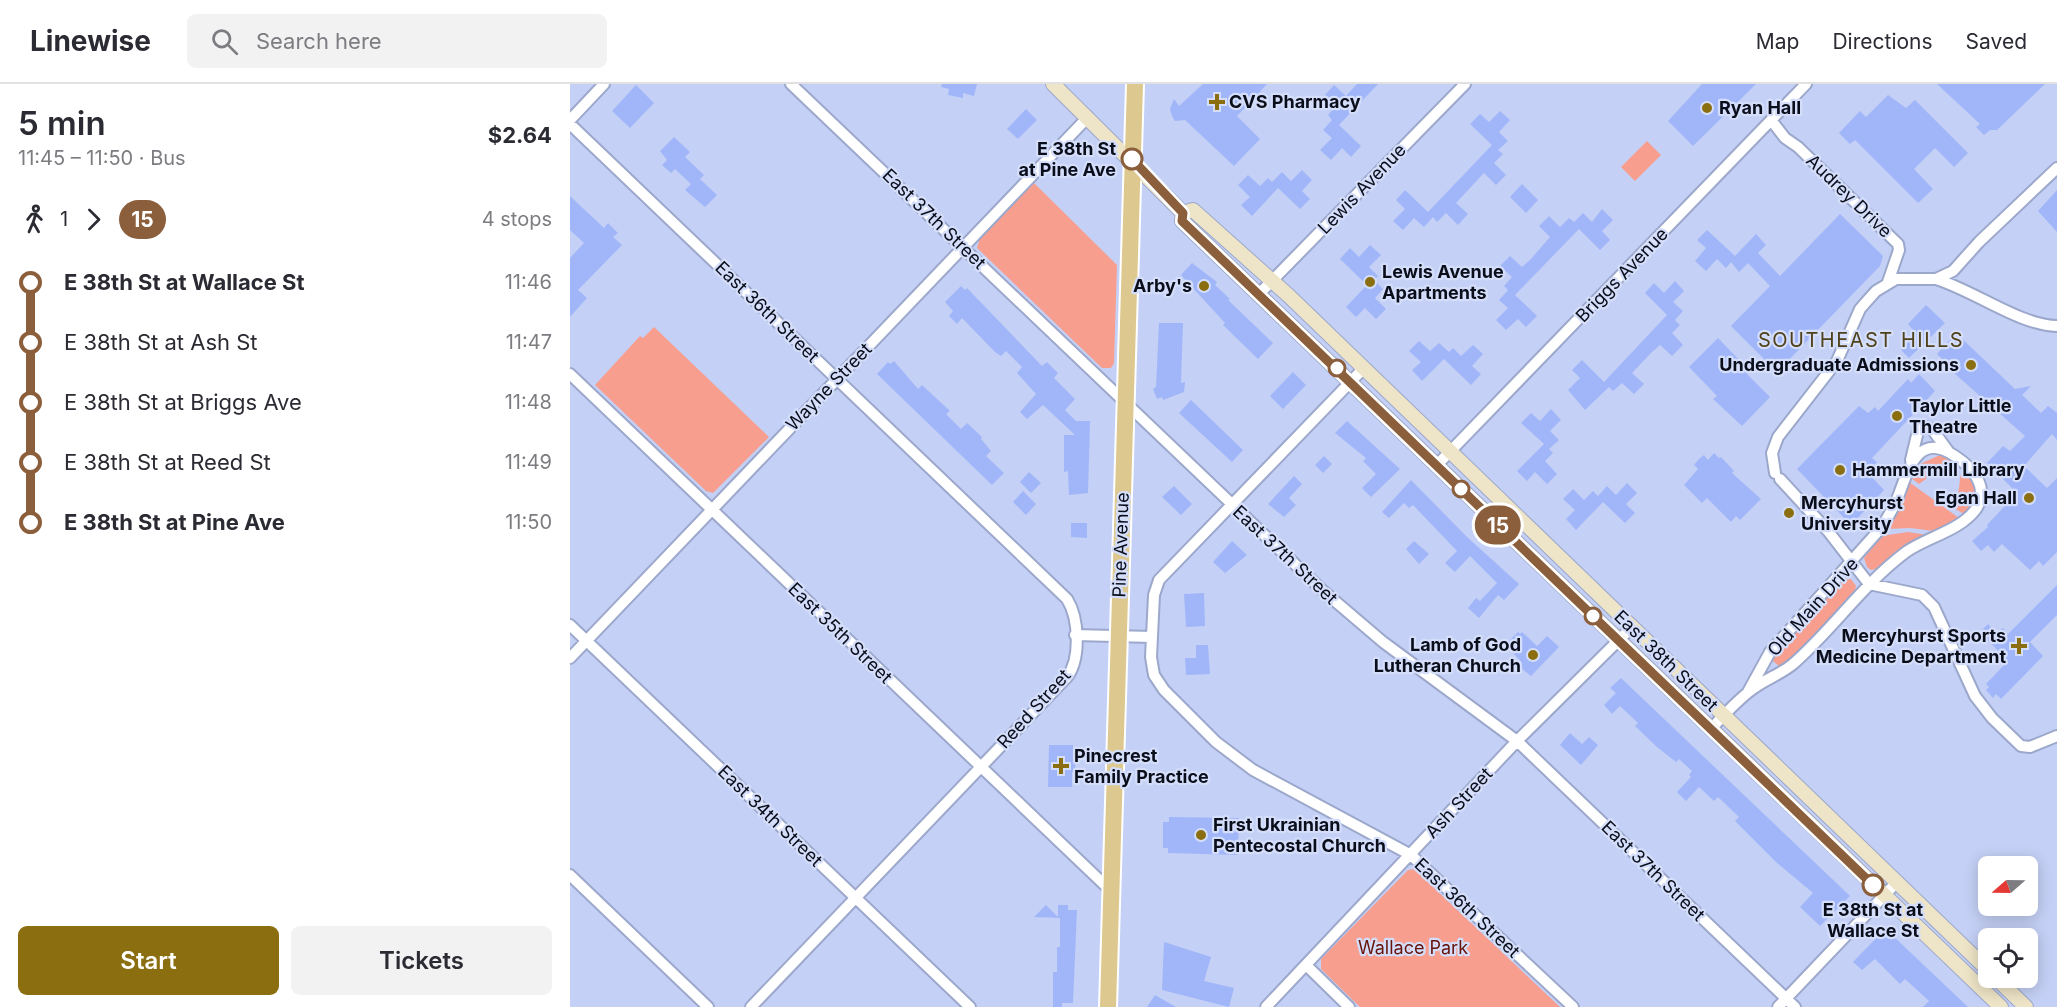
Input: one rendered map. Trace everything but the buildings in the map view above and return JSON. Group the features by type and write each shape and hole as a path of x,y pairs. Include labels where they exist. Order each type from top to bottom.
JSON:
{"main road":[{"name":"East 38th Street","path":"1053,84 1132,159 1183,213"},
{"name":"Pine Avenue","path":"1108,1007 1136,84"},
{"name":"East 38th Street","path":"1183,213 1193,210 1272,281 1978,960"},
{"name":"East 38th Street","path":"1183,213 1182,221 2001,1007"},
{"path":"2006,988 2026,1007"}],"street":[{"path":"570,122 604,84"},
{"name":"East 37th Street","path":"791,84 1358,622 1517,741 1795,1007"},
{"name":"Lewis Avenue","path":"1259,294 1465,84"},
{"name":"Briggs Avenue","path":"1437,465 1806,84"},
{"name":"Wayne Street","path":"570,658 1088,117"},
{"name":"Audrey Drive","path":"1772,120 1785,138 1798,147 1898,244 1899,250 1888,282"},
{"name":"East 36th Street","path":"570,122 1067,599 1074,612 1075,634"},
{"path":"1936,279 1953,271 1979,242 2057,168"},
{"path":"2057,326 2036,324 1962,287 1936,279 1903,278 1888,282 1860,309 1837,361 1778,437 1772,453 1778,476 1828,531 1869,584 1922,595 1934,608 1984,709 2021,746 2030,747 2057,736"},
{"path":"1075,634 1152,637 1154,595 1159,580 1363,369"},
{"name":"East 35th Street","path":"570,374 1111,891"},
{"name":"Old Main Drive","path":"1711,729 1748,692 1793,665 1869,584 1908,551 1950,528 1976,509 1982,493 1981,484 1963,461 1948,451 1932,429 1923,426 1918,431 1911,460 1894,506 1881,528 1770,652 1748,692"},
{"path":"1911,460 1927,451 1948,451"},
{"name":"East 34th Street","path":"570,625 970,1007"},
{"name":"Ash Street","path":"1266,1007 1517,741 1631,628"},
{"name":"Reed Street","path":"751,1007 1070,673 1074,661 1075,634"},
{"name":"East 36th Street","path":"1152,637 1152,666 1158,682 1225,749 1274,782 1411,855 1573,1007"},
{"path":"570,875 708,1007"},
{"path":"1778,1007 1897,882"},
{"path":"1306,965 1349,1007"}],"green space":[{"path":"1647,141 1661,155 1635,181 1621,167"},
{"path":"1034,183 1117,265 1114,363 1111,368 1102,368 977,248 980,238"},
{"path":"654,327 769,437 713,493 706,491 595,385 640,336 643,338"},
{"path":"1940,455 1953,460 1959,466 1956,470 1938,470 1919,484 1911,478 1918,465"},
{"path":"1963,471 1976,485 1976,498 1964,514 1952,507 1958,496"},
{"path":"1909,482 1959,518 1934,531 1910,528 1887,529 1900,507"},
{"path":"1908,532 1927,535 1880,568 1871,570 1867,567 1864,558 1881,536"},
{"path":"1851,579 1856,586 1854,594 1790,662 1780,667 1772,660 1775,652 1842,580"},
{"name":"Wallace Park","path":"1414,869 1560,1007 1360,1007 1321,969 1321,959 1408,870"}],"bus line":[{"name":"15","path":"1132,159 1183,213 1182,221 1873,885"}],"place":[{"name":"CVS Pharmacy","path":"1217,102"},
{"name":"Ryan Hall","path":"1707,108"},
{"name":"E 38th St at Pine Ave","path":"1132,159"},
{"name":"Lewis Avenue Apartments","path":"1370,282"},
{"name":"Arby's","path":"1204,286"},
{"name":"Undergraduate Admissions","path":"1971,365"},
{"name":"Taylor Little Theatre","path":"1897,416"},
{"name":"Hammermill Library","path":"1840,470"},
{"name":"Egan Hall","path":"2029,498"},
{"name":"Mercyhurst University","path":"1789,513"},
{"name":"Mercyhurst Sports Medicine Department","path":"2019,646"},
{"name":"Lamb of God Lutheran Church","path":"1533,655"},
{"name":"Pinecrest Family Practice","path":"1061,766"},
{"name":"First Ukrainian Pentecostal Church","path":"1201,835"},
{"name":"E 38th St at Wallace St","path":"1873,885"}],"district":[{"name":"SOUTHEAST HILLS","path":"1861,340"}]}
